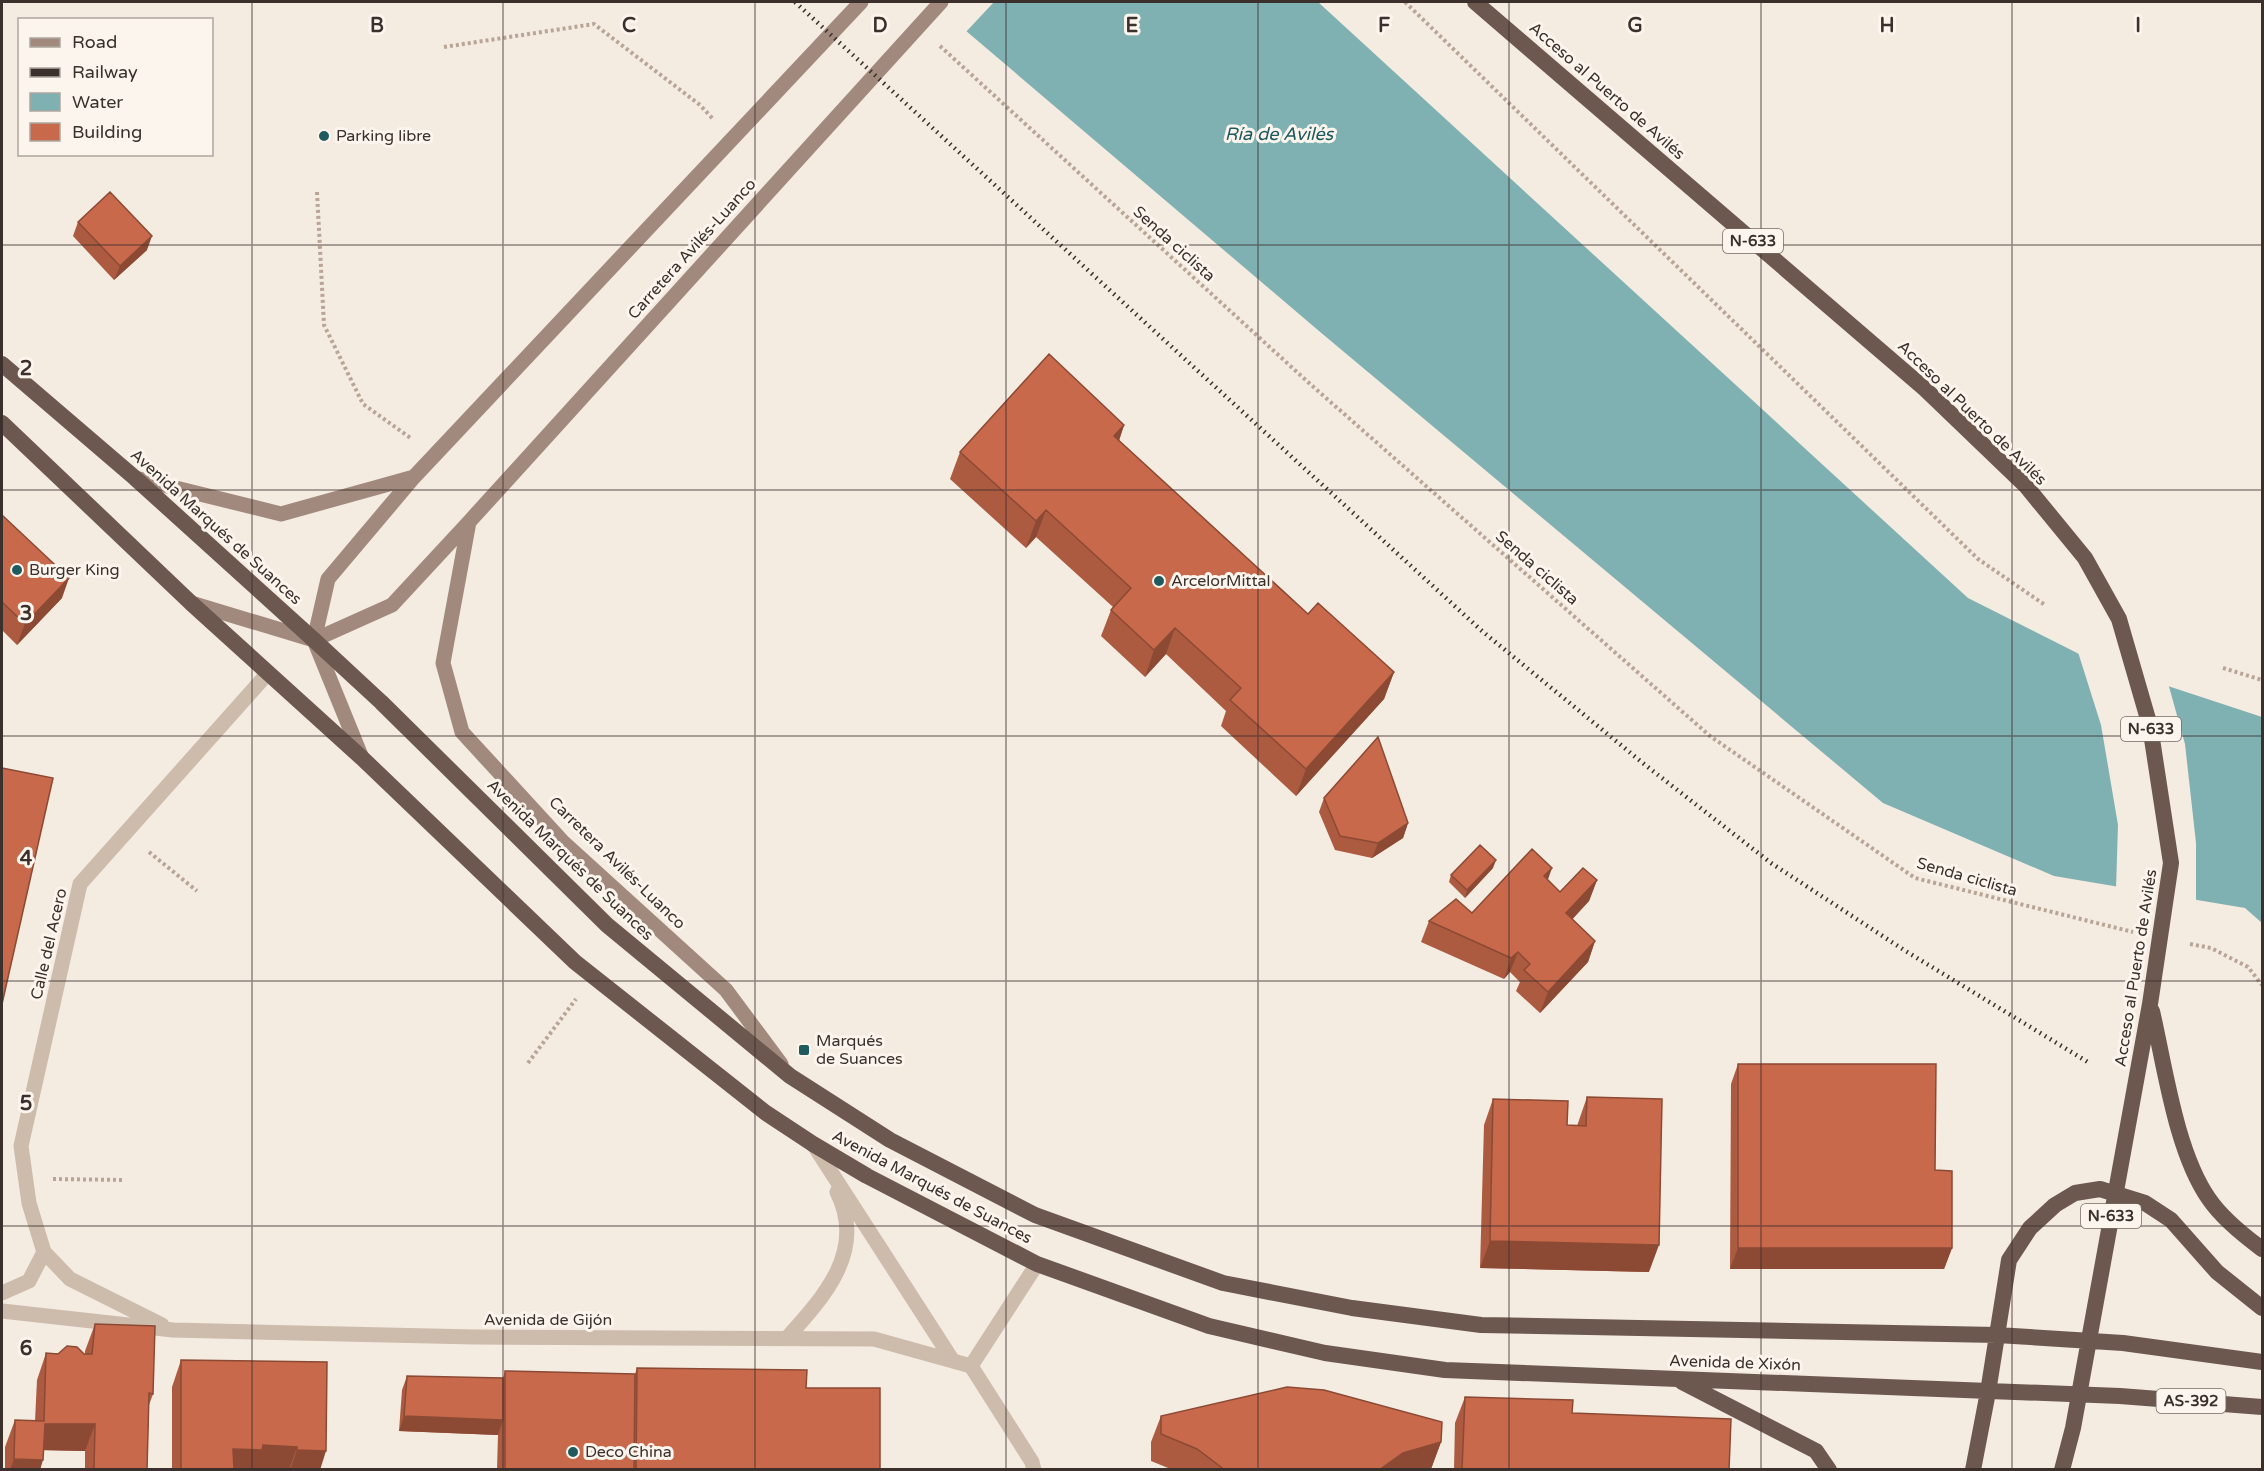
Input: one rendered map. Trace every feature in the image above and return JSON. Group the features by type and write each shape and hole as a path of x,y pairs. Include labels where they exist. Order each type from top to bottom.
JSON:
{"highway":[{"name":"Acceso al Puerto de Avilés","path":"1475,2 1925,389 2026,486 2085,558 2119,619 2150,726 2171,863 2150,1004 2067,1452"},
{"name":"Avenida Marqués de Suances","path":"2,364 135,478 381,702 608,925 790,1076 890,1140 1035,1215 1223,1283"},
{"name":"Avenida Marqués de Suances","path":"2,423 191,603 362,758 575,962 766,1113 867,1176 1037,1264 1209,1326"},
{"path":"2150,1004 2178,1126 2188,1158 2209,1199 2233,1226 2262,1249"},
{"path":"1973,1470 2009,1260 2030,1228 2055,1204 2075,1193 2100,1189 2145,1203 2171,1220 2217,1272 2262,1308"},
{"name":"Avenida de Xixón","path":"1223,1283 1352,1308 1481,1325 1997,1335 2123,1343 2262,1362"},
{"name":"Avenida de Xixón","path":"1209,1326 1325,1353 1445,1370 2120,1396 2262,1407"},
{"path":"1676,1379 1816,1451 1829,1470"},
{"path":"2067,1452 2073,1470"},
{"name":"N-633","path":"2062,1470 2067,1452"}],"main road":[{"path":"362,758 314,640 328,579 414,477 861,2"},
{"name":"Carretera Avilés-Luanco","path":"314,640 392,605 941,2"},
{"path":"135,478 281,514 414,477"},
{"name":"Carretera Avilés-Luanco","path":"470,522 443,663 462,732 563,842 726,990 790,1076"},
{"path":"191,603 314,640"}],"street":[{"name":"Calle del Acero","path":"173,1330 70,1280 44,1252 29,1203 21,1146 80,884 268,673"},
{"path":"786,1339 822,1298 844,1258 847,1233 841,1199 813,1144"},
{"path":"813,1144 953,1361"},
{"path":"2,1293 29,1281 44,1252"},
{"path":"1034,1470 1032,1462 971,1366 1037,1264"},
{"name":"Avenida de Gijón","path":"2,1311 173,1330 475,1337 874,1339 971,1366"}],"path":[{"path":"1405,2 1978,559 2045,605"},
{"path":"444,47 594,24 700,105"},
{"name":"Senda ciclista","path":"934,41 1309,383 1710,736 1915,878 2136,933"},
{"path":"317,192 324,325 363,404 435,455"},
{"path":"2223,668 2262,680"},
{"path":"126,833 197,891"},
{"path":"2189,944 2211,948 2248,967 2262,985"},
{"path":"528,1063 593,976"},
{"path":"26,1179 125,1180"}],"water":[{"name":"Ría de Avilés","path":"932,2 1318,2 1968,598 2095,662 2262,717 2262,923 2245,908 2054,876 1883,803 1319,331"}],"pier":[{"path":"929,2 994,2 965,33"},
{"path":"2077,649 2097,659 2168,683 2185,744 2196,843 2196,903 2116,889 2118,825 2101,725"}],"building":[{"path":"110,192 152,236 120,266 78,222"},
{"name":"ArcelorMittal","path":"1049,354 1124,425 1114,436 1308,614 1318,603 1394,672 1306,769 1230,700 1241,688 1175,628 1154,650 1111,610 1131,588 1046,510 1036,521 960,452"},
{"path":"2,515 69,578 25,624 2,602"},
{"path":"1378,737 1408,823 1378,843 1340,836 1324,798"},
{"path":"2,768 53,778 2,1004"},
{"path":"1480,845 1496,860 1467,890 1451,875"},
{"path":"1532,849 1552,868 1544,876 1560,892 1583,868 1597,880 1566,913 1595,941 1548,992 1524,970 1530,964 1518,952 1511,958 1429,921 1456,899 1472,913"},
{"path":"1738,1064 1936,1064 1935,1170 1952,1171 1952,1248 1738,1248"},
{"path":"1587,1097 1662,1099 1659,1245 1490,1241 1493,1099 1568,1101 1567,1125 1586,1126"},
{"path":"95,1324 155,1326 153,1394 149,1393 147,1470 94,1470 95,1424 45,1424 43,1460 14,1459 15,1420 44,1421 46,1353 58,1354 67,1346 77,1347 84,1354 92,1354"},
{"path":"181,1360 327,1362 326,1451 263,1445 262,1450 233,1449 234,1470 181,1470"},
{"path":"637,1368 807,1370 806,1388 880,1388 880,1470 636,1470"},
{"path":"505,1371 635,1374 634,1470 505,1470"},
{"path":"407,1376 503,1378 503,1420 404,1416"},
{"path":"1287,1387 1324,1390 1442,1422 1441,1442 1403,1453 1379,1470 1225,1470 1197,1449 1161,1434 1161,1416"},
{"path":"1465,1397 1573,1400 1572,1413 1731,1419 1729,1470 1462,1470"}],"railway":[{"path":"795,2 1482,631 1644,764 1771,863 1904,950 2091,1064"}],"place":[{"name":"Parking libre","path":"324,136"},
{"name":"Burger King","path":"17,570"},
{"name":"ArcelorMittal","path":"1159,581"},
{"name":"Marqués de Suances","path":"804,1050"},
{"name":"Deco China","path":"573,1452"}]}
